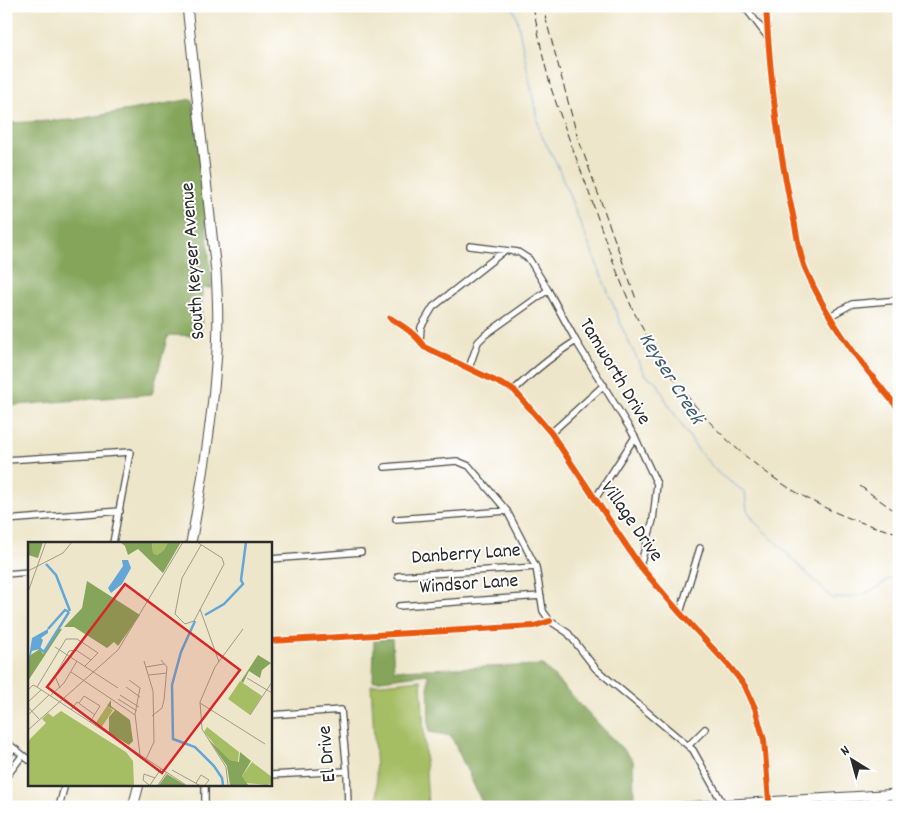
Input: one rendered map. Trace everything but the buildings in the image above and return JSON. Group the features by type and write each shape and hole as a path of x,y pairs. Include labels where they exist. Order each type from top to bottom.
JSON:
{"main road":[{"name":"South Keyser Avenue","path":"187,6 216,272 218,314 212,408 205,465 191,542"},
{"path":"134,807 139,786"},
{"path":"682,807 899,794"}],"street":[{"path":"742,6 768,36"},
{"path":"766,6 770,75 788,194 804,266 830,316 863,366 899,409"},
{"name":"Tamworth Drive","path":"470,246 518,252 529,259 576,341 635,437 657,484 653,520 640,566"},
{"path":"420,341 421,327 432,307 504,251"},
{"path":"469,368 478,342 548,290"},
{"path":"830,316 852,304 899,300"},
{"name":"Village Drive","path":"390,318 409,330 424,347 432,352 514,390 551,433 640,566 730,667 744,686 755,708 764,740 769,801"},
{"path":"514,390 561,350 576,341"},
{"path":"551,433 604,386"},
{"path":"595,499 635,437"},
{"path":"6,460 130,452 113,542"},
{"path":"385,467 458,461 469,466 507,511 536,567 543,611 550,621 568,632 596,670 611,684 688,746 699,759 723,804"},
{"path":"6,520 120,511"},
{"path":"396,519 507,511"},
{"name":"Village Drive","path":"680,613 700,548"},
{"path":"271,559 361,552"},
{"name":"Danberry Lane","path":"398,576 536,567"},
{"path":"6,574 28,572"},
{"name":"Windsor Lane","path":"399,606 541,596"},
{"path":"271,641 534,626 550,621"},
{"name":"El Drive","path":"271,715 341,710 347,771 348,807"},
{"path":"688,746 705,729"},
{"path":"6,742 28,759"},
{"path":"6,758 13,749"},
{"path":"6,777 22,756"},
{"path":"271,775 347,771"},
{"path":"59,807 64,786"},
{"path":"204,786 205,807"},
{"path":"882,796 883,807"}],"green space":[{"path":"192,99 198,135 212,288 202,288 201,336 168,335 152,394 6,406 6,123 73,120"},
{"path":"374,639 392,639 394,670 543,665 633,760 634,797 543,807 484,807 451,736 429,732 428,674 373,681"},
{"path":"421,680 428,807 378,807 371,685"}],"waterway":[{"name":"Keyser Creek","path":"512,6 517,18 540,133 556,162 624,332 645,375 657,382 668,404 698,450 719,474 745,492 747,510 756,523 832,598 865,593 875,589 889,579 899,577"}],"railway":[{"path":"533,6 551,88 614,265 634,312 656,351 681,388 710,422 742,453 777,480 815,503 856,520 899,533"},
{"path":"545,16 577,135 636,299"},
{"path":"860,486 899,514"}],"cycle path":[{"path":"766,6 772,87 779,141 803,262 824,306 846,342 899,409"},
{"path":"390,318 413,334 424,347 514,390 551,433 640,566 745,686 755,708 764,740 769,801"},
{"path":"271,641 534,626 550,621"}]}
